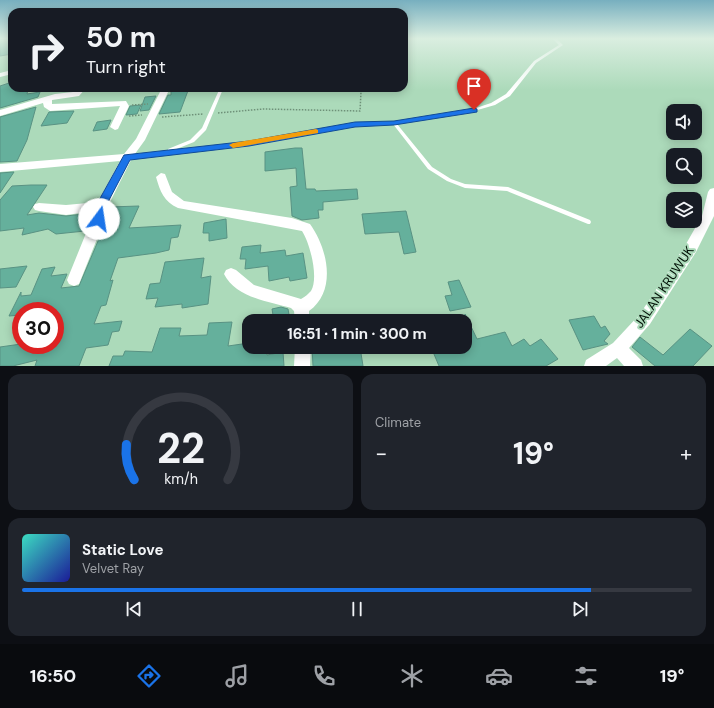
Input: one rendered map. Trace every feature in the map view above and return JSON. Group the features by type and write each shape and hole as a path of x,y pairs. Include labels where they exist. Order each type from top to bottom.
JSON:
{"street":[{"path":"0,113 76,94 78,92"},
{"path":"74,280 99,219 102,206 127,157 140,140 164,92"},
{"path":"48,100 47,105 50,108 118,102 123,103 125,106 115,127"},
{"path":"0,168 127,157"},
{"path":"162,177 166,192 171,201 182,205 292,223 306,227 309,230 315,247 320,282 318,291 302,314"},
{"name":"JALAN KRUWUK","path":"592,366 618,348 645,319 692,248 708,216 714,192"},
{"path":"39,207 66,210 102,206"},
{"path":"231,274 247,289 290,301 300,314"},
{"path":"618,348 635,366"},
{"path":"302,366 303,354"}],"lane":[{"path":"127,157 249,144 355,125 394,123 474,110 493,104 508,95 535,62 544,56"},
{"path":"163,153 192,141 204,129 212,114 220,92"},
{"path":"394,123 430,168 449,180 465,186 508,189 588,222"}],"path":[{"path":"120,117 212,114 263,109 360,111 361,92"},
{"path":"125,106 157,103"}],"building":[{"path":"8,83 8,92 27,92 27,94 40,92 38,97 0,108 0,86"},
{"path":"171,92 188,92 180,112 159,114 168,95 171,95"},
{"path":"156,96 149,110 140,111 145,97"},
{"path":"141,105 137,114 126,115 130,106"},
{"path":"36,107 27,140 17,161 0,162 0,117"},
{"path":"74,111 67,123 41,126 49,112"},
{"path":"111,120 107,129 93,131 97,122"},
{"path":"302,148 306,189 315,189 316,191 357,189 358,199 323,202 323,210 318,210 319,218 302,220 292,216 290,187 297,186 296,168 265,171 265,152"},
{"path":"14,172 0,193 0,173"},
{"path":"47,185 27,215 39,213 66,216 93,213 85,231 56,234 48,229 22,235 24,228 0,231 0,200 12,186"},
{"path":"139,206 129,228 181,225 178,237 171,238 169,250 118,258 110,281 113,280 106,305 101,306 94,324 122,321 119,331 112,332 108,345 86,348 79,366 35,366 37,360 13,366 0,366 0,347 12,345 12,354 64,354 64,302 16,302 21,292 21,296 31,295 42,269 55,267 51,276 67,274 61,288 79,286 104,227 109,207"},
{"path":"406,211 416,252 404,254 399,232 365,234 362,214"},
{"path":"226,219 227,238 209,241 209,233 203,233 204,223"},
{"path":"261,245 260,253 285,250 286,256 303,253 307,278 290,281 289,277 269,281 268,266 245,269 246,259 240,259 242,247"},
{"path":"204,258 201,278 211,276 208,304 182,308 182,304 155,307 158,298 146,299 150,284 160,283 165,262"},
{"path":"27,266 16,287 0,288 0,269"},
{"path":"459,280 471,307 450,311 445,296 452,295 448,282"},
{"path":"281,307 288,309 289,314 273,314 272,309"},
{"path":"594,316 601,328 605,326 610,334 604,341 608,344 583,350 569,320"},
{"path":"232,322 228,346 242,344 242,354 283,354 284,366 109,366 113,356 123,356 125,351 152,352 160,328 181,328 179,336 207,335 209,323"},
{"path":"472,329 477,339 505,332 512,346 524,339 530,346 541,339 558,359 546,366 439,366 434,354 472,354"},
{"path":"690,329 712,346 693,366 655,366 632,347 640,337 663,355"},
{"path":"312,354 361,354 363,366 313,366"}],"slow traffic":[{"path":"233,145 249,144 316,132"}],"route":[{"path":"99,219 103,202 127,157 249,144 355,125 394,123 474,110"}]}
